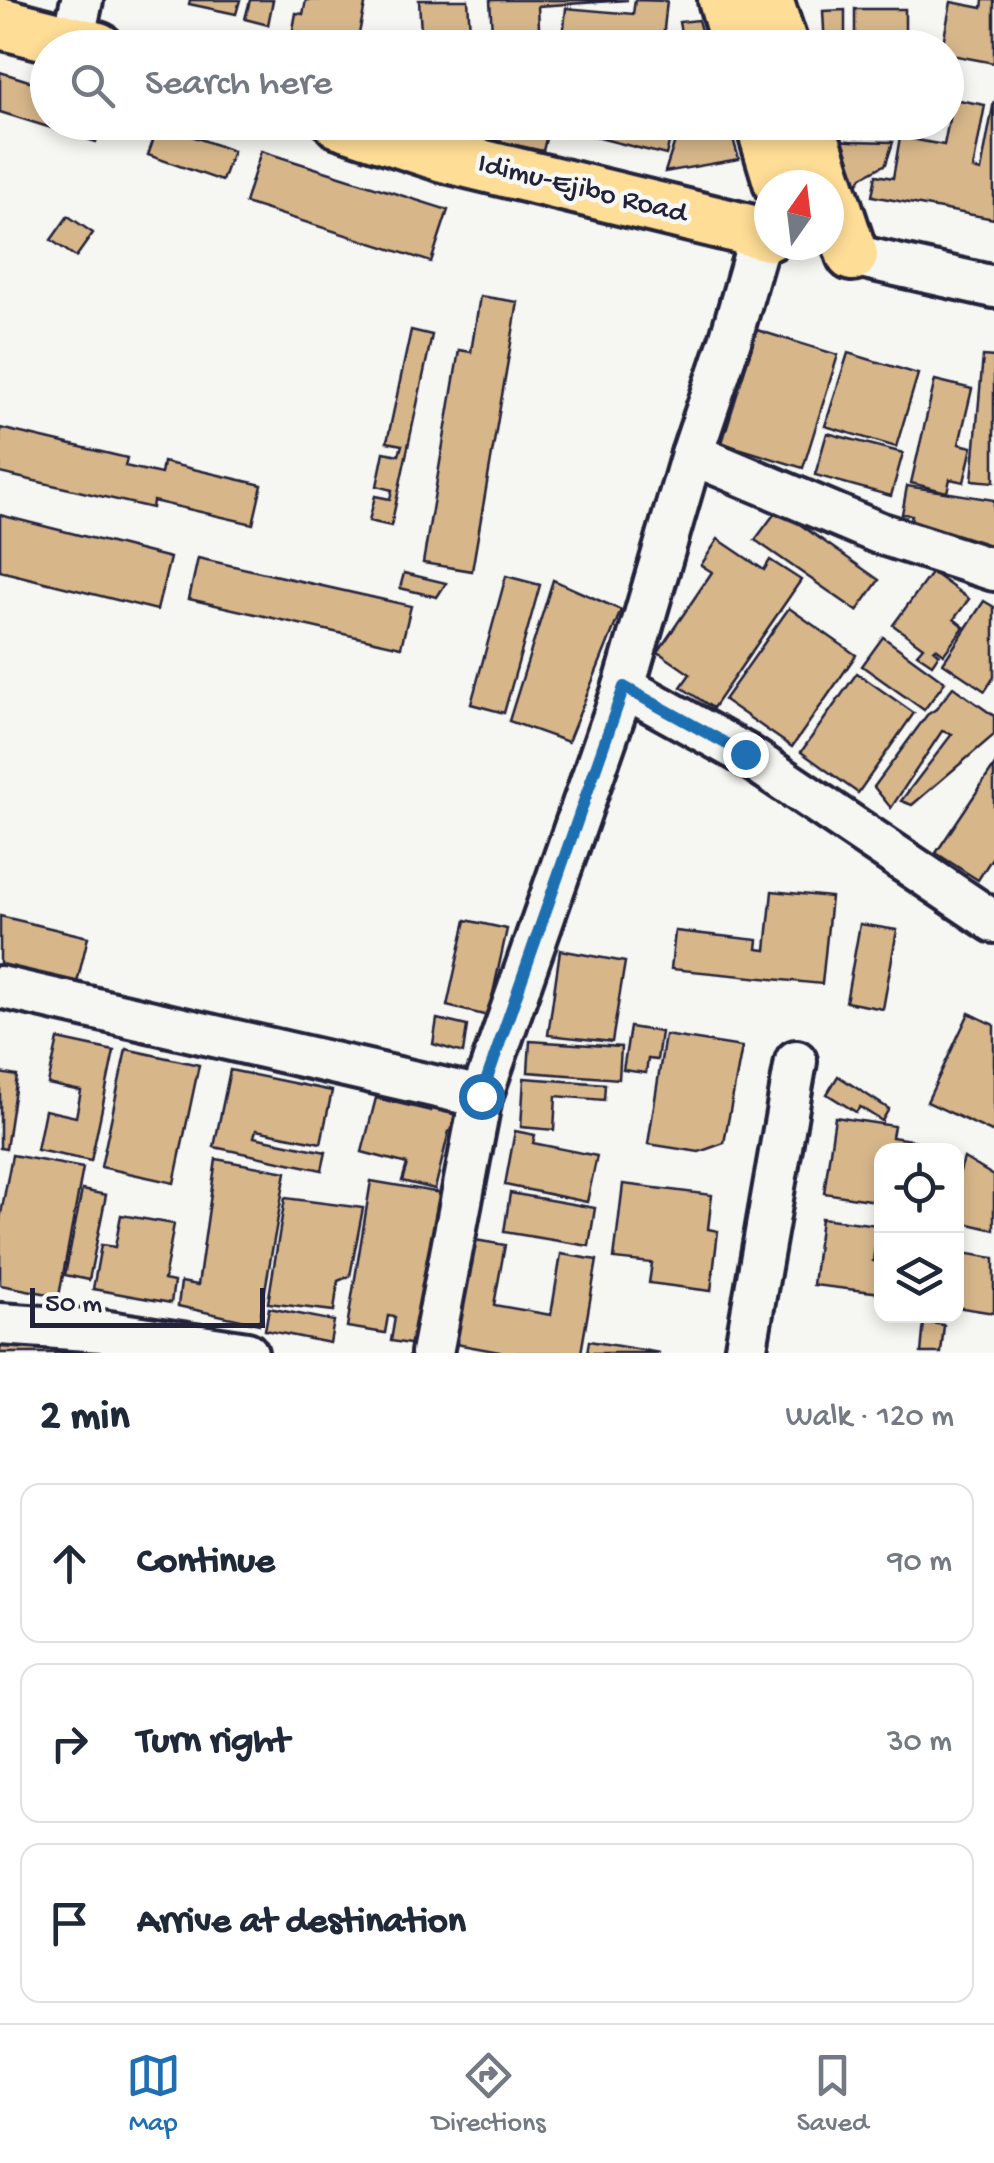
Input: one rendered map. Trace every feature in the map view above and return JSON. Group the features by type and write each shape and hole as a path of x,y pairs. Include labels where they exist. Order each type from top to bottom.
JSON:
{"main road":[{"path":"724,0 733,30"},
{"path":"767,0 777,30"},
{"path":"0,24 84,29"},
{"name":"Idimu-Ejibo Road","path":"394,140 443,156 754,231"},
{"path":"766,140 775,170"},
{"path":"812,140 817,170"}],"street":[{"path":"844,253 994,288"},
{"path":"432,1353 481,1096 624,687 692,454 756,260"},
{"path":"692,454 880,533 994,570"},
{"path":"624,687 745,754 994,922"},
{"path":"0,986 481,1096"},
{"path":"745,1353 796,1061"},
{"path":"0,1324 102,1331 247,1353"}],"building":[{"path":"190,0 240,0 236,14 189,4"},
{"path":"250,0 273,0 268,25 245,19"},
{"path":"306,0 366,0 360,30 293,30 296,13 303,14"},
{"path":"419,0 468,0 470,30 421,30"},
{"path":"490,0 628,0 538,6 539,30 492,30"},
{"path":"635,0 667,1 664,30 564,30 566,8 633,14"},
{"path":"983,0 994,0 994,63 964,57 964,30 946,30 951,2 982,8"},
{"path":"855,9 905,9 905,30 855,30"},
{"path":"845,10 845,30 824,30 823,11"},
{"path":"698,20 701,30 681,30 679,22"},
{"path":"0,72 30,81 30,121 0,112"},
{"path":"964,101 985,105 973,169 981,171 994,101 994,219 872,196 876,175 893,178 899,140 944,145 945,140 964,140"},
{"path":"153,140 203,140 233,151 222,181 148,155"},
{"path":"493,140 546,140 543,151"},
{"path":"607,140 670,140 666,155"},
{"path":"675,140 733,140 739,159 665,172"},
{"path":"827,140 893,142 886,164 862,177 849,197 844,170 839,170"},
{"path":"261,151 448,210 431,262 245,203"},
{"path":"68,216 93,233 76,257 51,240"},
{"path":"480,296 518,302 472,571 423,563 459,350 471,352"},
{"path":"411,330 432,335 391,526 369,521 375,496 390,499 392,490 377,486 384,452 399,455 402,445 387,442"},
{"path":"757,330 838,355 803,468 722,443"},
{"path":"848,353 918,374 896,447 825,426"},
{"path":"983,356 994,357 994,482 972,480"},
{"path":"935,380 972,389 959,444 972,447 964,482 950,479 947,492 911,483"},
{"path":"0,428 127,458 125,466 161,474 163,462 262,485 253,524 153,501 152,508 0,473"},
{"path":"827,433 903,453 891,496 815,475"},
{"path":"907,486 994,500 994,546 909,532 912,515 902,514"},
{"path":"778,509 879,580 857,611 755,540"},
{"path":"0,515 170,558 157,610 0,571"},
{"path":"718,539 764,570 770,560 801,580 713,708 681,687 690,674 658,652 712,572 701,565"},
{"path":"198,558 411,606 401,647 189,599"},
{"path":"932,572 969,599 954,619 964,627 944,654 934,650 939,654 932,664 917,654 923,647 893,625"},
{"path":"404,573 446,583 437,597 400,588"},
{"path":"506,576 540,585 504,713 471,704"},
{"path":"553,580 621,610 568,742 509,721"},
{"path":"984,601 994,607 994,677 985,691 943,663"},
{"path":"789,608 856,655 792,747 724,700"},
{"path":"883,637 945,682 924,710 862,666"},
{"path":"857,673 914,713 858,793 801,752"},
{"path":"953,687 994,716 994,735 912,805 901,801 952,734 942,731 891,808 874,787 927,715"},
{"path":"994,766 994,855 978,880 936,853"},
{"path":"772,891 831,897 822,984 671,969 675,931 758,940 757,949 766,950"},
{"path":"0,916 88,937 76,987 0,968"},
{"path":"466,920 507,929 488,1016 447,1006"},
{"path":"860,924 897,930 883,1009 846,1002"},
{"path":"560,950 625,962 612,1042 548,1035"},
{"path":"969,1013 994,1025 994,1133 927,1102"},
{"path":"437,1019 467,1026 463,1053 433,1044"},
{"path":"630,1027 661,1032 657,1060 648,1059 646,1073 623,1070"},
{"path":"665,1035 742,1047 724,1143 699,1152 648,1144"},
{"path":"58,1039 114,1051 91,1161 37,1150 45,1110 76,1117 81,1091 48,1084"},
{"path":"530,1041 621,1047 619,1079 528,1072"},
{"path":"126,1049 199,1065 174,1183 101,1167"},
{"path":"230,1070 332,1091 321,1143 256,1130 254,1137 326,1152 322,1170 214,1147"},
{"path":"0,1073 17,1076 6,1149 0,1148"},
{"path":"838,1076 889,1109 882,1121 860,1107 856,1112 827,1094"},
{"path":"524,1078 605,1084 604,1100 556,1096 554,1130 521,1127"},
{"path":"376,1098 431,1111 433,1102 463,1110 457,1133 449,1131 435,1189 402,1181 407,1164 362,1152"},
{"path":"835,1117 894,1126 892,1137 917,1141 874,1143 874,1201 824,1193"},
{"path":"515,1131 535,1135 533,1143 597,1156 587,1202 505,1185"},
{"path":"12,1155 83,1168 59,1296 0,1285 0,1219"},
{"path":"964,1158 994,1176 994,1230 964,1223"},
{"path":"216,1159 286,1172 259,1324 178,1306 181,1282 198,1285"},
{"path":"371,1181 447,1194 422,1346 391,1341 395,1317 388,1316 385,1333 347,1327"},
{"path":"623,1184 712,1195 708,1229 718,1231 711,1291 649,1283 652,1263 614,1259"},
{"path":"82,1190 106,1195 89,1280 65,1275"},
{"path":"510,1193 595,1208 589,1246 504,1232"},
{"path":"285,1198 363,1208 350,1276 338,1281 334,1311 268,1303"},
{"path":"121,1215 174,1224 164,1280 174,1282 171,1303 93,1289 101,1245 115,1247"},
{"path":"821,1218 874,1225 874,1292 813,1285"},
{"path":"475,1240 505,1245 494,1305 551,1315 561,1254 597,1260 581,1353 505,1353 456,1344"},
{"path":"964,1253 994,1258 994,1313 964,1308"},
{"path":"269,1308 334,1321 330,1343 265,1330"},
{"path":"924,1323 944,1325 941,1353 921,1353"},
{"path":"589,1341 660,1353 587,1353"},
{"path":"0,1343 76,1347 76,1353 0,1353"}],"route":[{"path":"481,1096 624,687 745,754"}]}
